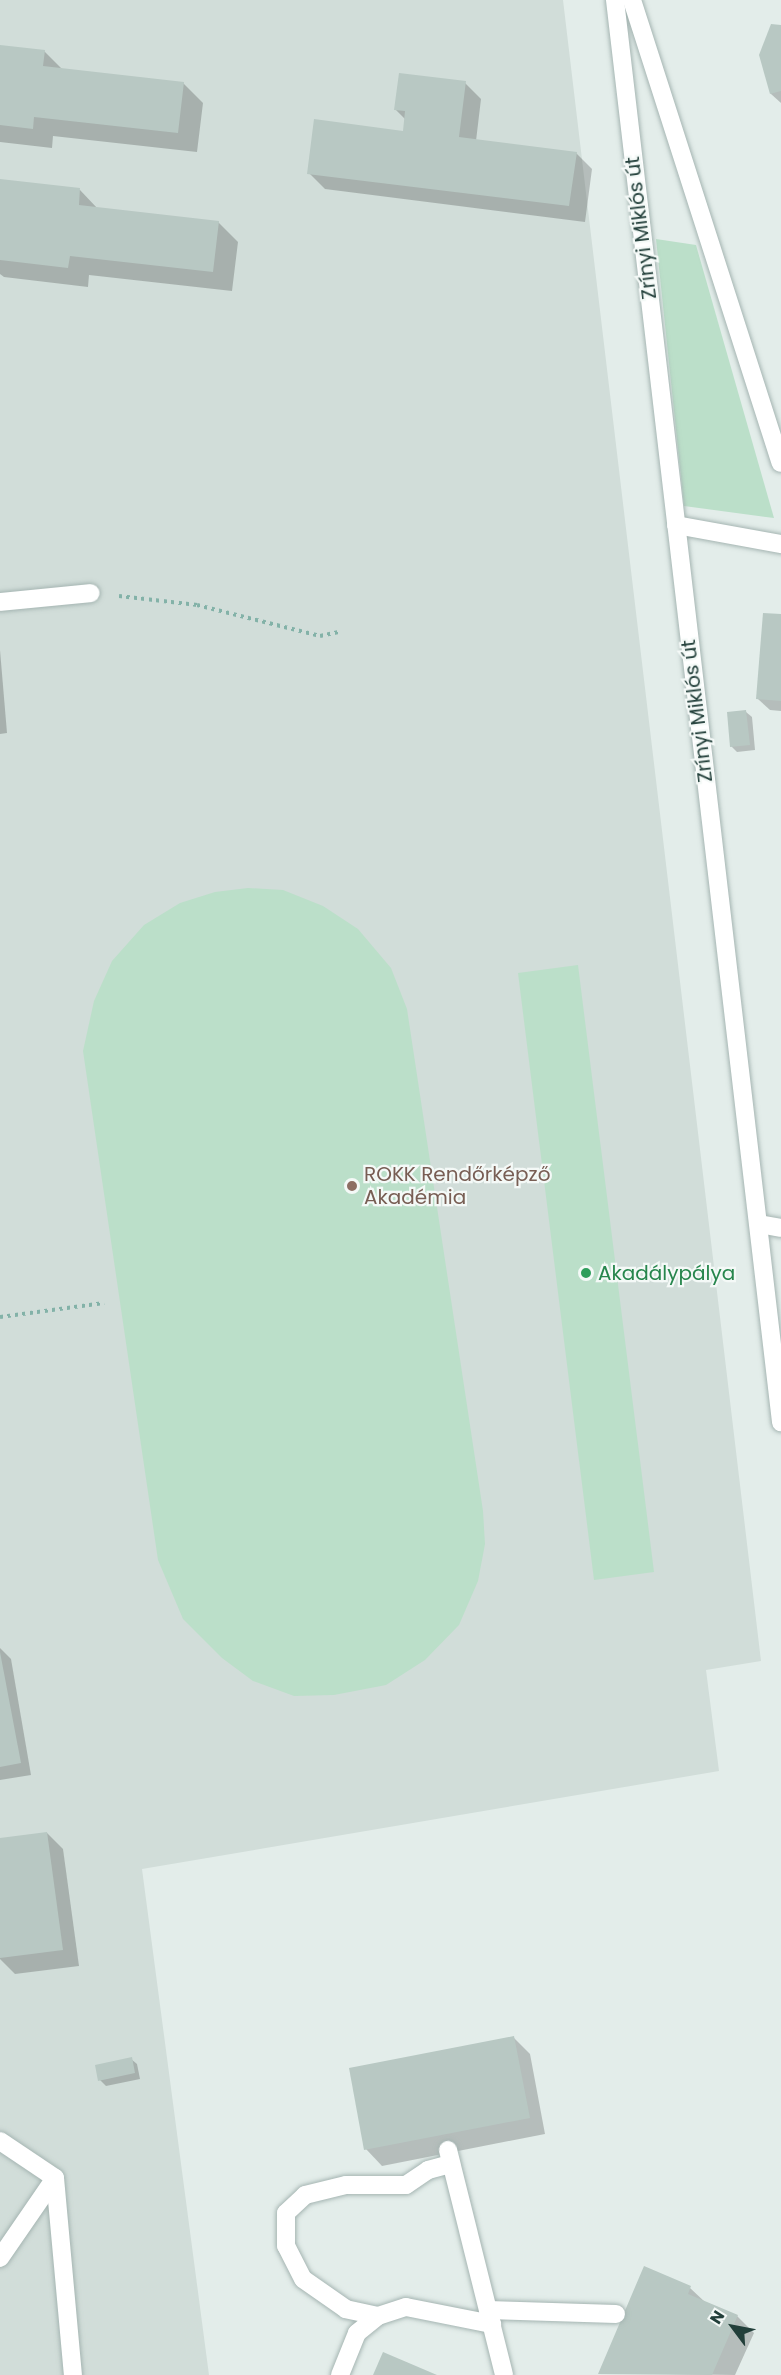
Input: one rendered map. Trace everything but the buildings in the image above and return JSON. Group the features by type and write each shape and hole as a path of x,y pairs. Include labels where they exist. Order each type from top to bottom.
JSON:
{"street":[{"name":"Zrínyi Miklós út","path":"615,0 781,1422"},
{"path":"632,0 781,463"},
{"path":"676,525 781,544"},
{"path":"0,602 91,593"},
{"path":"759,1224 781,1228"},
{"path":"0,2140 55,2178"},
{"path":"378,2316 346,2309 303,2279 286,2246 286,2213 305,2195 346,2185 406,2185 449,2157 504,2375"},
{"path":"0,2258 55,2178"},
{"path":"55,2178 73,2375"},
{"path":"340,2375 357,2333 378,2316 406,2307 490,2317 616,2314"}],"path":[{"path":"91,593 197,605 320,636 339,632"},
{"path":"0,1317 104,1303"}],"shaded area":[{"name":"ROKK Rendőrképző Akadémia","path":"0,0 563,0 761,1661 706,1670 719,1771 142,1869 209,2375 0,2375"}],"green space":[{"path":"656,239 696,245 774,518 684,506"},
{"path":"248,888 283,890 323,906 358,929 391,968 407,1009 483,1511 485,1544 478,1581 459,1625 425,1660 386,1685 334,1695 294,1696 253,1681 222,1658 183,1619 158,1560 83,1051 94,1001 112,961 144,925 180,903 215,892"},
{"name":"Akadálypálya","path":"578,965 654,1572 594,1580 518,973"}],"place":[{"name":"ROKK Rendőrképző Akadémia","path":"352,1186"},
{"name":"Akadálypálya","path":"586,1273"}]}
